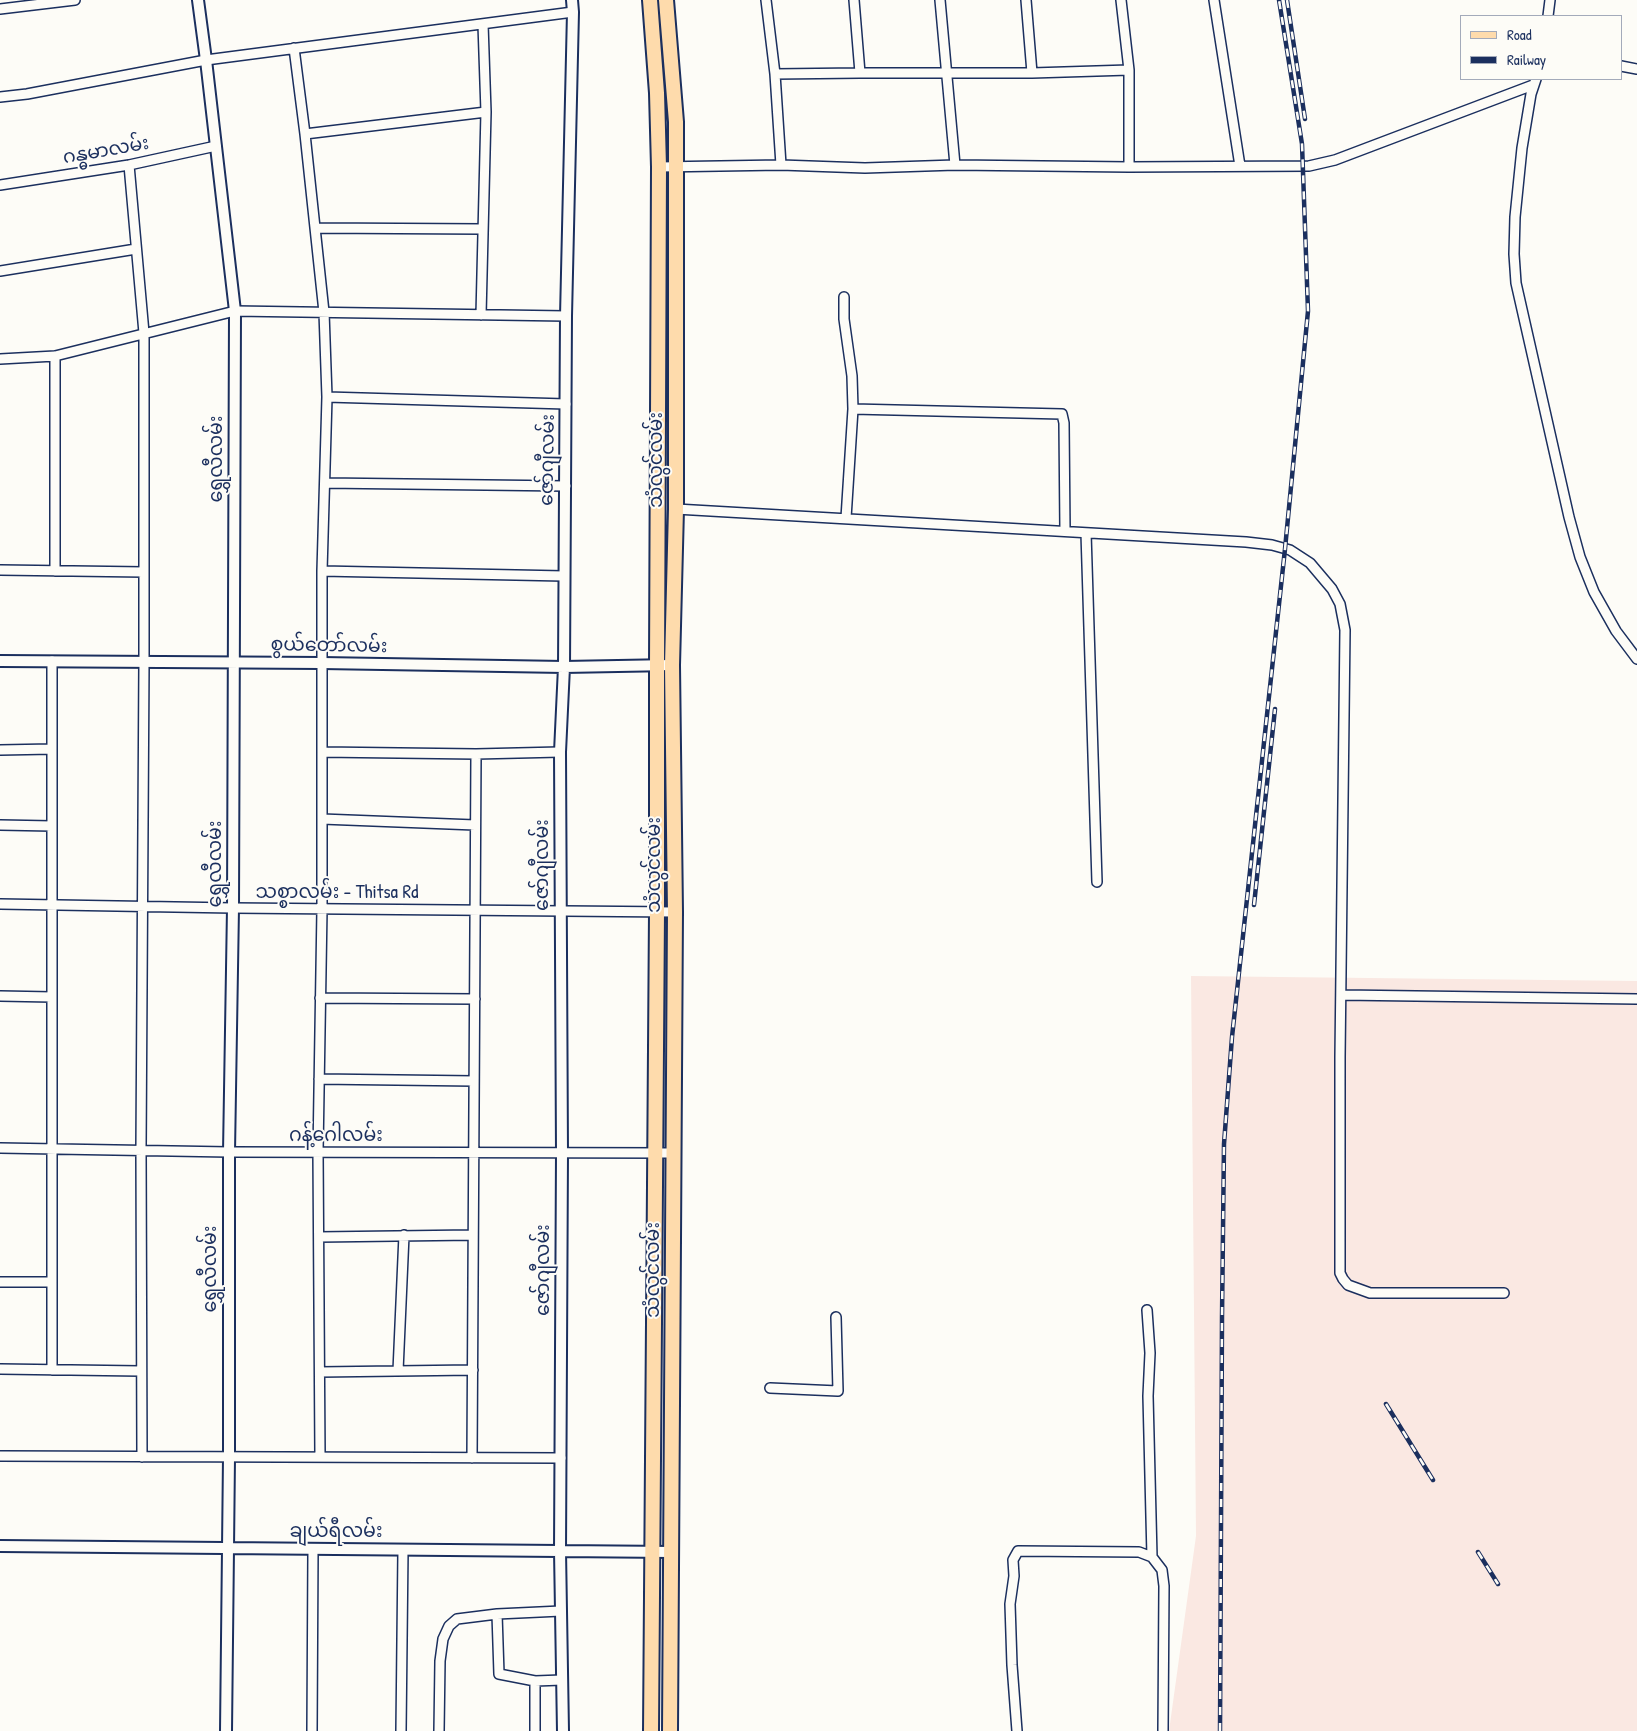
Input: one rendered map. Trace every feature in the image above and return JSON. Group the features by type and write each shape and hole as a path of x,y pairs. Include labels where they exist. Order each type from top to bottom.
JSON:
{"main road":[{"name":"သံလွင်လမ်း","path":"650,0 657,93 659,167 657,911 651,1731"},
{"name":"သံလွင်လမ်း","path":"666,0 676,122 676,509 672,665 675,912 672,1153 670,1731"},
{"path":"658,421 676,422"},
{"path":"654,1349 672,1350"}],"street":[{"path":"0,9 75,0"},
{"name":"ရွှေလီလမ်း","path":"198,0 235,311 233,908 229,1152 229,1457 226,1731"},
{"name":"ဇော်ဂျီလမ်း","path":"563,1731 560,1551 562,1153 560,752 564,667 566,316 572,0"},
{"path":"766,0 775,74 781,166"},
{"path":"854,0 860,73"},
{"path":"940,0 954,165"},
{"path":"1026,0 1032,73"},
{"path":"1121,0 1129,70 1129,167"},
{"path":"1214,0 1240,166"},
{"path":"1548,15 1550,0"},
{"path":"0,97 27,94 206,60 573,12"},
{"path":"481,315 486,112 484,24"},
{"path":"294,48 324,312 327,398 322,571 322,909 318,1152 320,1457"},
{"path":"1622,66 1637,70"},
{"path":"775,74 1032,73 1129,70"},
{"path":"659,167 781,166 865,168 954,165 1129,167 1309,166 1535,82"},
{"path":"1535,82 1522,148 1515,217 1514,254 1516,283 1569,517 1580,557 1599,600 1616,631 1637,659"},
{"path":"305,134 486,112"},
{"name":"ဂန္ဓမာလမ်း","path":"0,185 128,164 216,146"},
{"path":"128,164 144,333 140,1371 142,1457"},
{"path":"315,228 482,229"},
{"path":"0,271 136,249"},
{"path":"844,297 844,319 852,376 853,409 846,518"},
{"path":"0,359 56,356 235,311 566,316"},
{"path":"55,571 56,356"},
{"path":"327,398 566,404"},
{"path":"853,409 1062,414 1064,422 1065,531"},
{"path":"325,483 566,486"},
{"path":"676,509 1246,542 1272,545 1290,550 1305,560 1332,589 1340,604 1345,630 1340,1273 1342,1280 1348,1286 1370,1293 1504,1293"},
{"path":"1086,532 1097,882"},
{"path":"0,570 144,572"},
{"path":"322,571 564,576"},
{"name":"စွယ်တော်လမ်း","path":"0,661 144,661 564,667 672,665"},
{"path":"52,661 52,1370"},
{"path":"0,750 52,749"},
{"path":"322,752 476,754 560,752"},
{"path":"472,1458 476,754"},
{"path":"322,819 475,825"},
{"path":"0,826 52,826"},
{"name":"သစ္စာလမ်း - Thitsa Rd","path":"0,904 675,912"},
{"path":"0,996 52,997"},
{"path":"1342,996 1637,999"},
{"path":"320,998 474,999"},
{"path":"319,1080 474,1081"},
{"name":"ဂန့်ဂေါလမ်း","path":"0,1148 229,1152 672,1153"},
{"path":"319,1236 473,1234"},
{"path":"398,1371 404,1236"},
{"path":"0,1282 52,1282"},
{"path":"1147,1310 1150,1352 1148,1396 1152,1557"},
{"path":"770,1388 838,1391 836,1317"},
{"path":"0,1370 140,1371"},
{"path":"320,1372 473,1370"},
{"path":"0,1456 561,1458"},
{"name":"ချယ်ရီလမ်း","path":"0,1546 672,1552"},
{"path":"312,1731 313,1549"},
{"path":"401,1731 403,1550"},
{"path":"1018,1731 1012,1665 1010,1604 1014,1560 1018,1551 1138,1552 1152,1557 1162,1570 1164,1586 1163,1731"},
{"path":"439,1731 440,1661 444,1639 449,1626 457,1619 497,1614 561,1611"},
{"path":"497,1614 500,1674 535,1681 562,1680"},
{"path":"535,1681 535,1731"}],"shaded area":[{"path":"1191,976 1637,981 1637,1731 1169,1731 1196,1536"}],"railway":[{"path":"1220,1731 1224,1144 1232,1037 1285,549 1308,311 1302,144 1279,0"},
{"path":"1287,0 1305,119"},
{"path":"1254,905 1275,709"},
{"path":"1386,1404 1433,1480"},
{"path":"1478,1552 1498,1584"}]}
